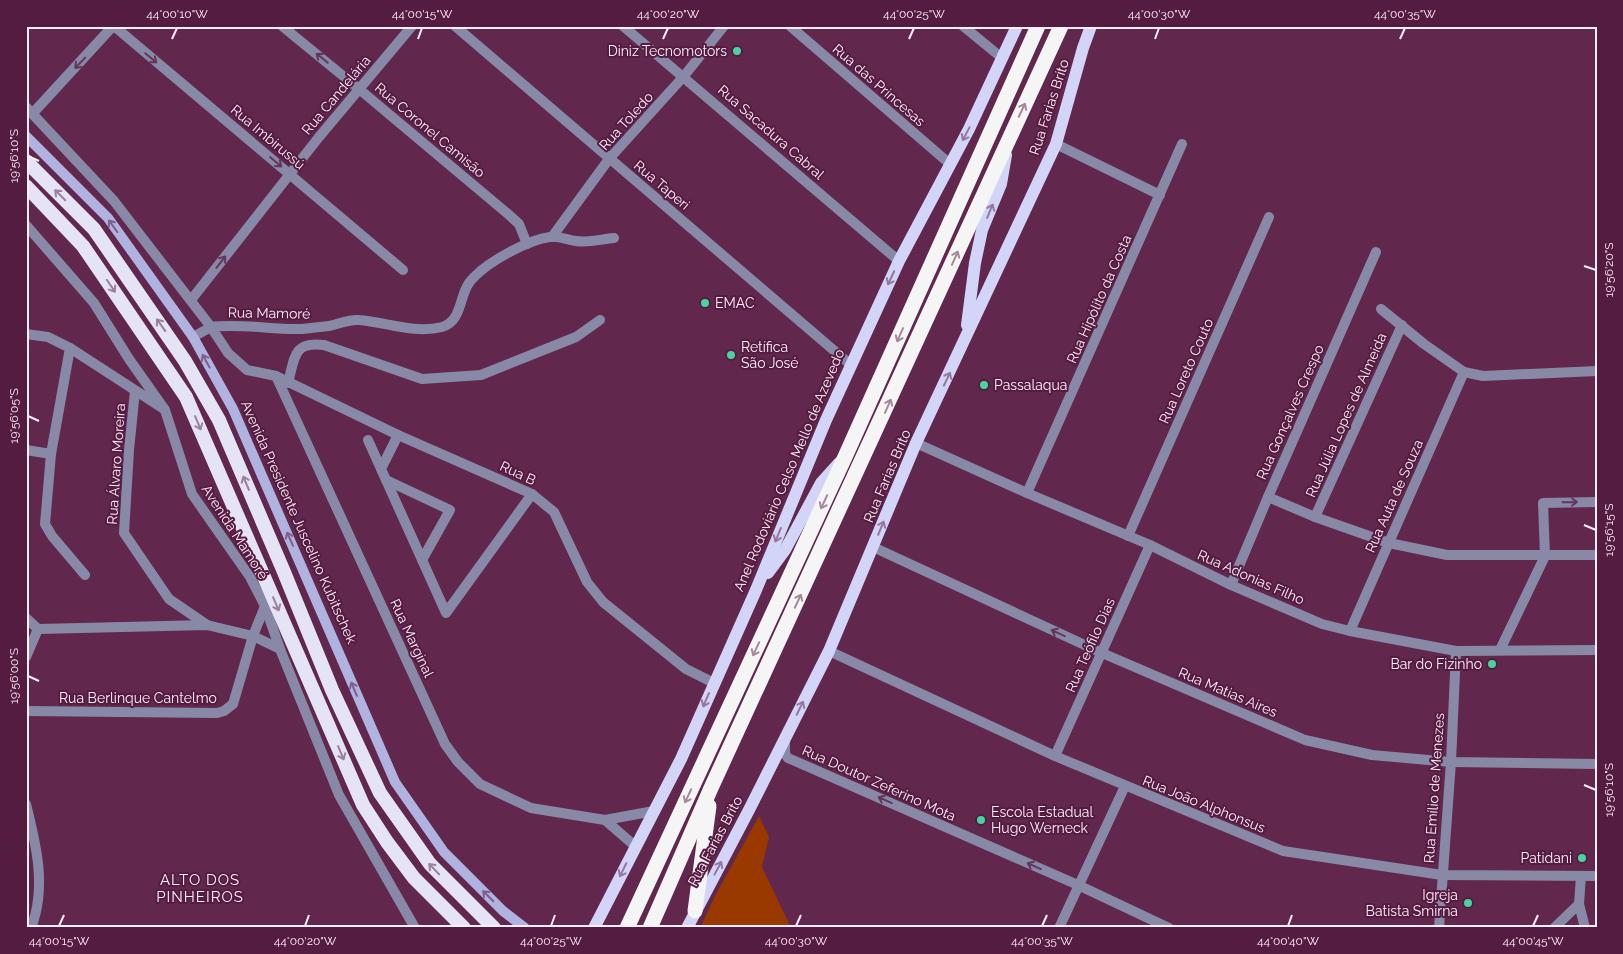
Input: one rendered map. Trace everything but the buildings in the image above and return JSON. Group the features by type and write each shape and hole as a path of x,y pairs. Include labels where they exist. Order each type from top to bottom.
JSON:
{"highway":[{"path":"627,928 845,457 1038,26"},
{"path":"650,928 711,788 1061,26"},
{"path":"26,161 94,229 185,360 219,420 332,690 380,793 430,864 494,928"},
{"path":"26,186 83,246 186,397 363,805 387,842 414,878 464,928"},
{"path":"695,911 711,788"}],"main road":[{"name":"Anel Rodoviário Celso Mello de Azevedo","path":"594,928 681,759 756,590 799,484 851,365 899,261 969,129 1017,26"},
{"name":"Rua Farias Brito","path":"687,928 829,651 916,443 1056,144 1091,26"},
{"name":"Avenida Presidente Juscelino Kubitschek","path":"26,136 108,218 193,337 233,409 396,782 444,852 503,911 526,928"},
{"path":"963,344 970,314 975,263 982,230 1001,184 1008,142"},
{"path":"756,590 785,550 821,483 845,457"}],"street":[{"path":"30,110 113,26"},
{"name":"Rua Imbirussú","path":"113,26 403,270"},
{"name":"Rua Coronel Camisão","path":"282,26 360,89 519,224 527,244"},
{"name":"Rua Candelária","path":"191,300 290,174 412,26"},
{"name":"Rua Taperi","path":"455,26 851,365"},
{"name":"Rua Sacadura Cabral","path":"624,26 899,261"},
{"name":"Rua Toledo","path":"552,236 609,159 684,76 724,26"},
{"name":"Rua das Princesas","path":"790,26 950,164"},
{"path":"963,26 1002,58"},
{"name":"Rua B","path":"30,110 114,202 191,300 228,353 247,370 276,376 398,434 532,494 554,512 587,582 603,602 686,669 714,683"},
{"path":"1056,144 1160,195"},
{"name":"Rua Hipólito da Costa","path":"1027,493 1182,144"},
{"name":"Rua Loreto Couto","path":"1128,536 1269,216"},
{"name":"Avenida Mamoré","path":"26,225 94,303 129,359 165,410 192,494 250,577 265,606 280,649 339,795 416,928"},
{"path":"552,236 578,242 614,238"},
{"name":"Rua Mamoré","path":"211,327 230,325 302,329 357,320 393,326 430,328 443,326 453,320 458,313 468,284 479,273 507,254 527,244 552,236"},
{"name":"Rua Gonçalves Crespo","path":"1231,585 1376,252"},
{"path":"1381,309 1424,344 1464,372 1483,376 1597,371"},
{"path":"288,383 295,356 300,348 310,343 324,345 422,379 481,375 576,337 600,320"},
{"name":"Rua Júlia Lopes de Almeida","path":"1315,517 1402,325"},
{"path":"193,337 211,327"},
{"path":"26,334 48,337 70,348 165,410"},
{"path":"70,348 51,454 45,524 52,536 85,576"},
{"name":"Rua Auta de Souza","path":"1350,631 1464,372"},
{"name":"Rua Marginal","path":"276,376 445,744 458,762 480,784 531,808 605,820 654,811"},
{"name":"Rua Álvaro Moreira","path":"135,391 124,533 169,599 207,625"},
{"path":"381,469 398,434"},
{"path":"368,440 446,613 532,494"},
{"name":"Rua Adonias Filho","path":"916,443 1322,624 1456,651 1597,650"},
{"path":"26,450 51,454"},
{"path":"386,480 450,510 422,560"},
{"name":"Rua Júlia Lopes de Almeida","path":"1268,497 1315,517 1389,543 1447,555 1597,556"},
{"path":"1500,650 1545,556 1543,503 1597,502"},
{"name":"Rua Teófilo Dias","path":"1055,756 1150,546"},
{"name":"Rua Matias Aires","path":"873,547 1102,653 1305,740 1372,755 1451,762 1597,764"},
{"name":"Rua Berlinque Cantelmo","path":"26,711 207,713 224,711 233,704 253,636 265,606"},
{"path":"26,618 38,628 207,625 253,636 280,649"},
{"path":"26,658 38,628"},
{"name":"Rua João Alphonsus","path":"829,651 1055,756 1283,852 1442,875 1597,876"},
{"name":"Rua Emílio de Menezes","path":"1438,928 1451,762 1456,651"},
{"name":"Rua Doutor Zeferino Mota","path":"785,739 785,754 788,758 1078,885 1168,928"},
{"path":"1059,928 1125,786"},
{"path":"26,804 39,867 38,897 31,928"},
{"path":"605,820 635,846"},
{"path":"1581,876 1579,904 1585,928"},
{"path":"1554,928 1579,904"}],"shaded area":[{"path":"759,816 769,837 762,867 791,928 700,928 715,896"}],"place":[{"name":"Diniz Tecnomotors","path":"737,51"},
{"name":"EMAC","path":"705,303"},
{"name":"Retífica São José","path":"731,355"},
{"name":"Passalaqua","path":"984,385"},
{"name":"Bar do Fizinho","path":"1492,664"},
{"name":"Escola Estadual Hugo Werneck","path":"981,820"},
{"name":"Patidani","path":"1582,858"},
{"name":"Igreja Batista Smirna","path":"1468,903"}],"district":[{"name":"ALTO DOS PINHEIROS","path":"200,888"}]}
